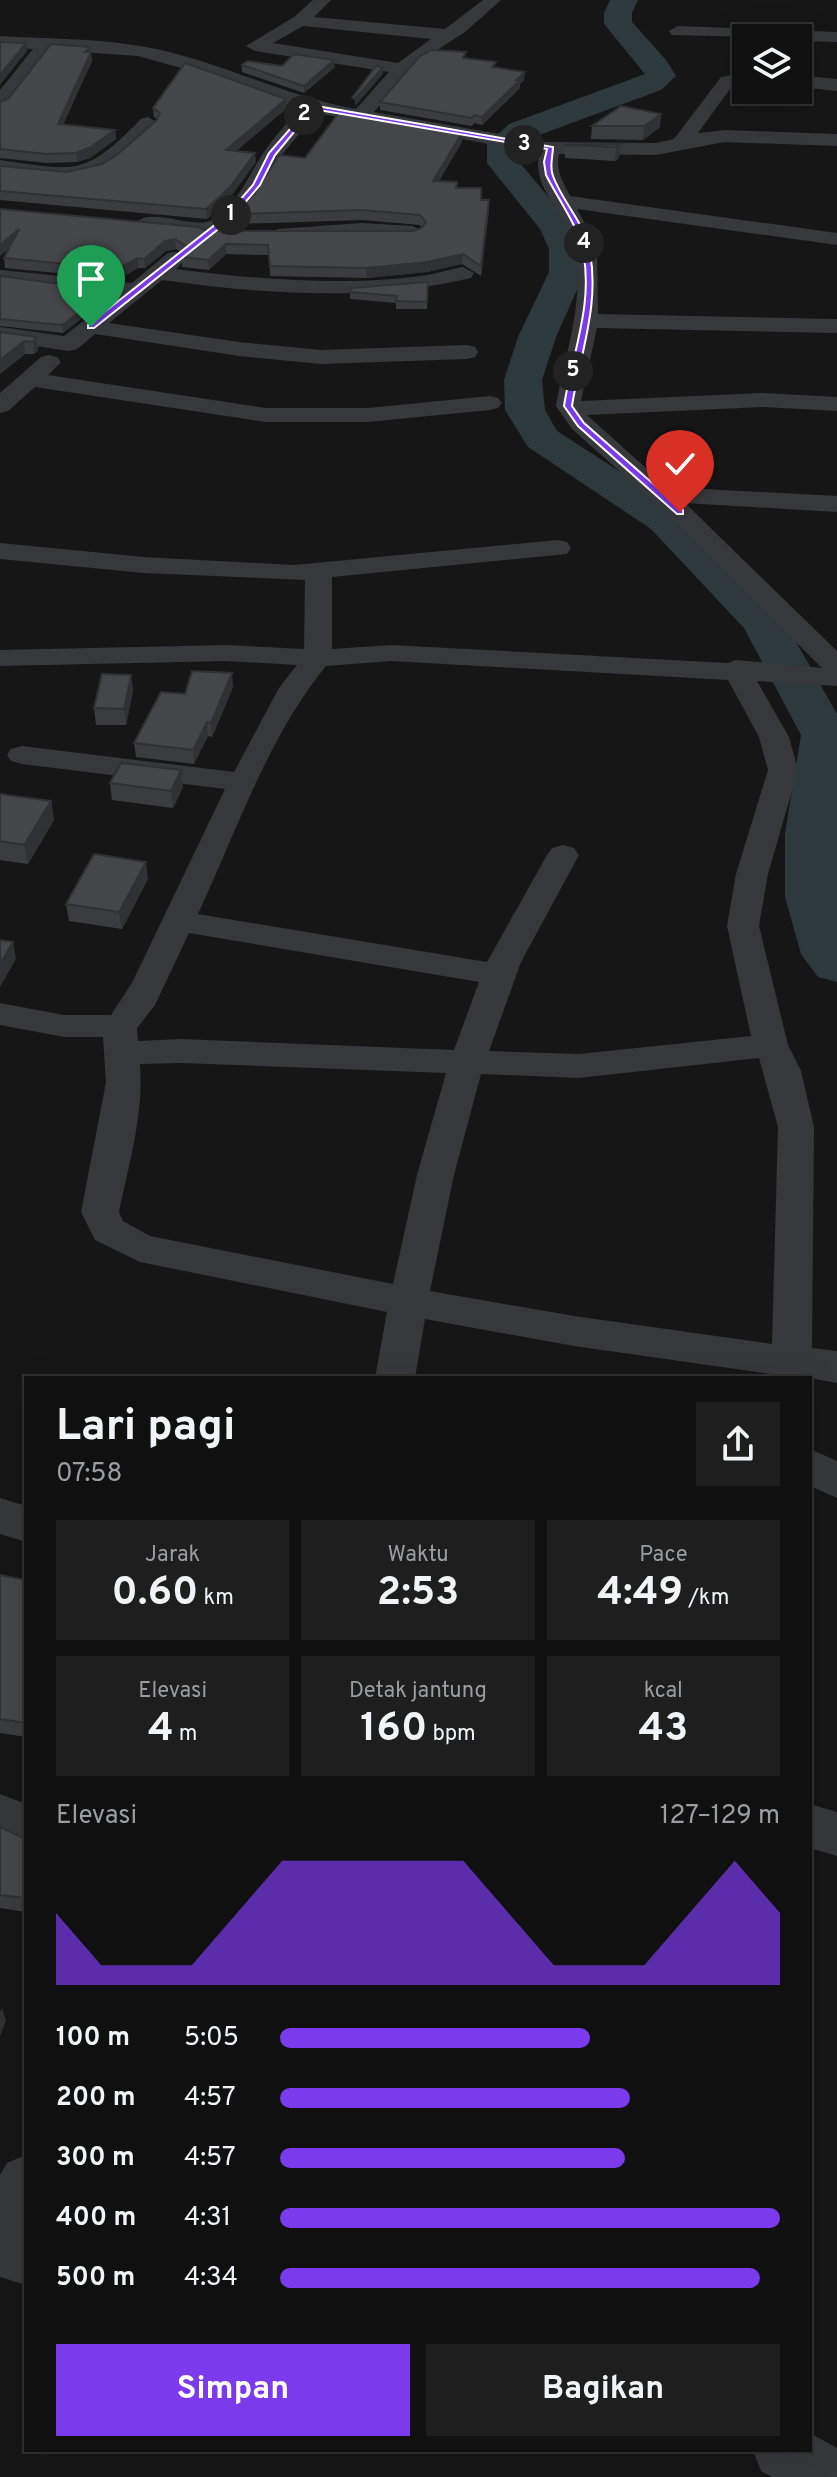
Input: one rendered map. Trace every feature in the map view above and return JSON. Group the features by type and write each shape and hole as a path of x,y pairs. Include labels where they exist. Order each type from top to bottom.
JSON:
{"street":[{"path":"203,69 300,21 323,0"},
{"path":"360,116 411,59 493,0"},
{"path":"300,21 448,35"},
{"path":"678,31 837,37"},
{"path":"0,41 139,51 203,69 311,107 548,148 634,150 725,136 837,140"},
{"path":"0,102 47,43"},
{"path":"242,52 402,69"},
{"path":"680,144 727,81 732,80"},
{"path":"812,82 837,85"},
{"path":"0,406 69,344 229,218 256,185 272,154 311,107"},
{"path":"0,166 56,174 97,171 119,154 148,123"},
{"path":"548,148 549,175 586,246 587,321 568,395 570,409 581,424 659,494 834,673"},
{"path":"561,201 837,239"},
{"path":"121,220 253,236 362,229 413,232"},
{"path":"157,273 206,280 346,284 425,282 463,273"},
{"path":"0,276 137,290"},
{"path":"587,321 837,326"},
{"path":"91,327 239,349 321,357 467,352"},
{"path":"0,334 69,344"},
{"path":"30,379 266,415 368,415 490,403"},
{"path":"570,409 734,401 837,404"},
{"path":"659,494 837,504"},
{"path":"0,551 144,565 319,572 558,548"},
{"path":"319,572 318,658 293,688 243,782 122,1040 118,1127 100,1212 108,1230 140,1248 408,1303 791,1369 837,1367"},
{"path":"0,658 227,653 318,658 391,653 834,673"},
{"path":"736,669 774,737 783,770 752,874 743,926 771,1045 783,1071 796,1127 791,1369"},
{"path":"22,755 243,782"},
{"path":"395,1376 408,1303 467,1062 499,975 563,855"},
{"path":"178,921 499,975"},
{"path":"0,1014 181,1051 579,1066 771,1045"},
{"path":"812,1467 837,1481"},
{"path":"0,1516 24,1523"},
{"path":"0,1816 24,1825"},
{"path":"812,1827 837,1834"},
{"path":"0,2228 24,2186"},
{"path":"0,2249 24,2256"},
{"path":"786,2452 830,2477"}],"building":[{"path":"0,42 26,43 0,75"},
{"path":"51,44 90,47 85,52 91,52 58,124 115,130 76,153 46,154 0,149 0,102 8,99"},
{"path":"431,50 466,52 463,58 496,62 492,67 525,72 482,117 474,115 472,118 380,102 419,57"},
{"path":"294,54 334,60 304,86 242,65 247,61 282,66"},
{"path":"185,63 286,99 226,150 255,153 231,186 206,209 0,191 0,166 67,172 102,164 118,154 157,120 160,113 153,108"},
{"path":"376,66 383,67 355,99 352,98"},
{"path":"621,106 661,114 644,126 592,126"},
{"path":"340,111 462,133 433,181 457,182 456,188 481,188 481,200 489,200 481,266 463,254 427,262 366,268 270,266 268,245 226,244 208,260 182,257 189,248 175,239 165,241 144,259 138,258 118,269 4,258 19,229 0,245 0,209 198,227 207,231 413,231 422,228 426,222 420,215 362,210 235,214 256,192 279,155 305,158"},
{"path":"620,144 616,147 565,145"},
{"path":"0,276 99,289 81,311 62,325 0,319"},
{"path":"428,282 427,302 396,301 397,296 350,292 351,288"},
{"path":"0,332 36,337 33,342 24,341 0,360"},
{"path":"192,671 232,673 211,723 207,722 193,750 134,743 161,692 185,694"},
{"path":"102,674 131,675 124,709 94,708"},
{"path":"121,763 181,770 171,791 110,783"},
{"path":"0,794 51,801 24,845 0,841"},
{"path":"94,854 146,862 119,912 66,904"},
{"path":"0,940 13,942 0,964"},
{"path":"0,1575 24,1580 24,1723 0,1719"},
{"path":"0,1827 21,1837 24,1835 24,1898 0,1895"}],"waterway":[{"path":"624,0 618,13 618,24 656,66 661,76 650,84 520,131 503,144 503,163 556,227 566,249 567,272 537,337 523,380 525,410 542,439 666,520 763,622 825,735 810,833 811,897 828,954 837,965"}],"route":[{"path":"91,327 229,218 256,185 272,154 311,107 477,138 551,148 547,162 549,175 586,246 587,324 568,395 568,406 581,424 680,512"}]}
